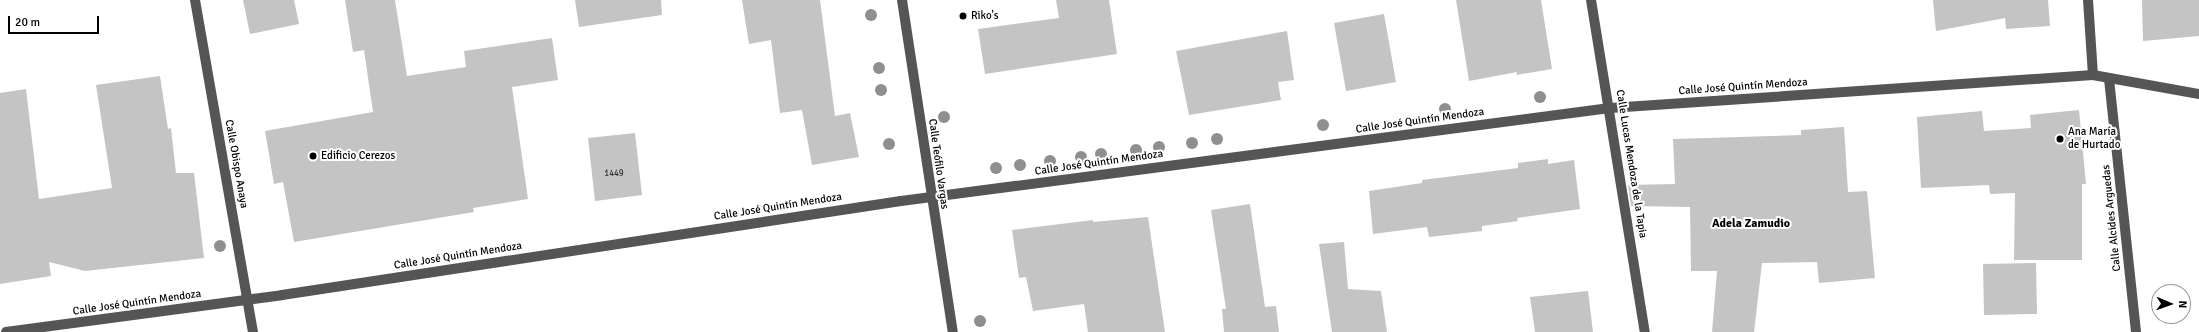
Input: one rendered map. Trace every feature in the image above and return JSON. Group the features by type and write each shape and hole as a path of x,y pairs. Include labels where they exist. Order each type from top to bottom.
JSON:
{"street":[{"name":"Calle Obispo Anaya","path":"195,0 253,332"},
{"name":"Calle Teófilo Vargas","path":"902,0 930,198 953,332"},
{"name":"Calle Lucas Mendoza de la Tapia","path":"1591,0 1610,108 1645,332"},
{"path":"2088,0 2093,75"},
{"name":"Calle José Quintín Mendoza","path":"6,332 247,300 930,198 1610,108 2093,75 2199,94"},
{"name":"Calle Alcides Arguedas","path":"2109,78 2136,332"}],"building":[{"path":"243,0 294,0 299,24 250,34"},
{"path":"345,0 395,0 407,76 466,67 464,51 552,38 558,80 512,87 528,199 473,208 474,212 294,242 283,182 274,184 265,131 373,112 364,50 353,52"},
{"path":"575,0 661,0 662,15 579,27"},
{"path":"742,0 820,0 835,116 850,113 859,157 812,165 802,110 780,113 771,40 749,44"},
{"path":"1056,0 1109,0 1117,54 985,74 978,29 1059,18"},
{"path":"1456,0 1541,0 1552,69 1516,75 1517,72 1469,81"},
{"path":"1933,0 2048,0 2050,26 2006,29 2005,18 1936,31"},
{"path":"2142,0 2199,0 2199,36 2143,41"},
{"path":"1384,14 1396,82 1346,91 1334,23"},
{"path":"1287,31 1294,80 1278,82 1281,100 1189,115 1176,51"},
{"path":"160,76 168,129 171,128 176,173 194,173 204,258 85,271 49,262 51,276 0,284 0,93 26,89 39,199 112,188 96,85"},
{"path":"2079,110 2086,184 2082,184 2082,260 2014,260 2015,193 1990,194 1989,185 1921,188 1917,117 1982,111 1984,131 2031,128 2030,115"},
{"path":"1844,127 1848,192 1867,191 1875,278 1819,283 1817,262 1762,263 1754,332 1712,332 1717,271 1691,271 1690,207 1631,206 1628,185 1675,184 1673,139 1801,135 1801,130"},
{"path":"635,133 642,195 595,201 588,138"},
{"path":"1548,159 1548,164 1574,160 1580,209 1517,218 1518,221 1482,226 1482,231 1429,237 1427,227 1373,234 1369,191 1422,183 1422,180 1518,168 1518,163"},
{"path":"1250,204 1265,307 1276,306 1279,332 1224,332 1222,309 1226,309 1211,210"},
{"path":"1148,217 1165,332 1088,332 1084,304 1033,311 1026,277 1019,278 1012,230 1093,220 1093,222"},
{"path":"1344,242 1348,289 1381,291 1387,332 1332,332 1319,244"},
{"path":"2036,263 2037,314 1984,315 1983,264"},
{"path":"1588,291 1593,332 1535,332 1530,297"}],"place":[{"name":"Riko's","path":"963,16"},
{"name":"Ana María de Hurtado","path":"2060,139"},
{"name":"Edificio Cerezos","path":"313,156"}],"district":[{"name":"Adela Zamudio","path":"1751,224"}]}
